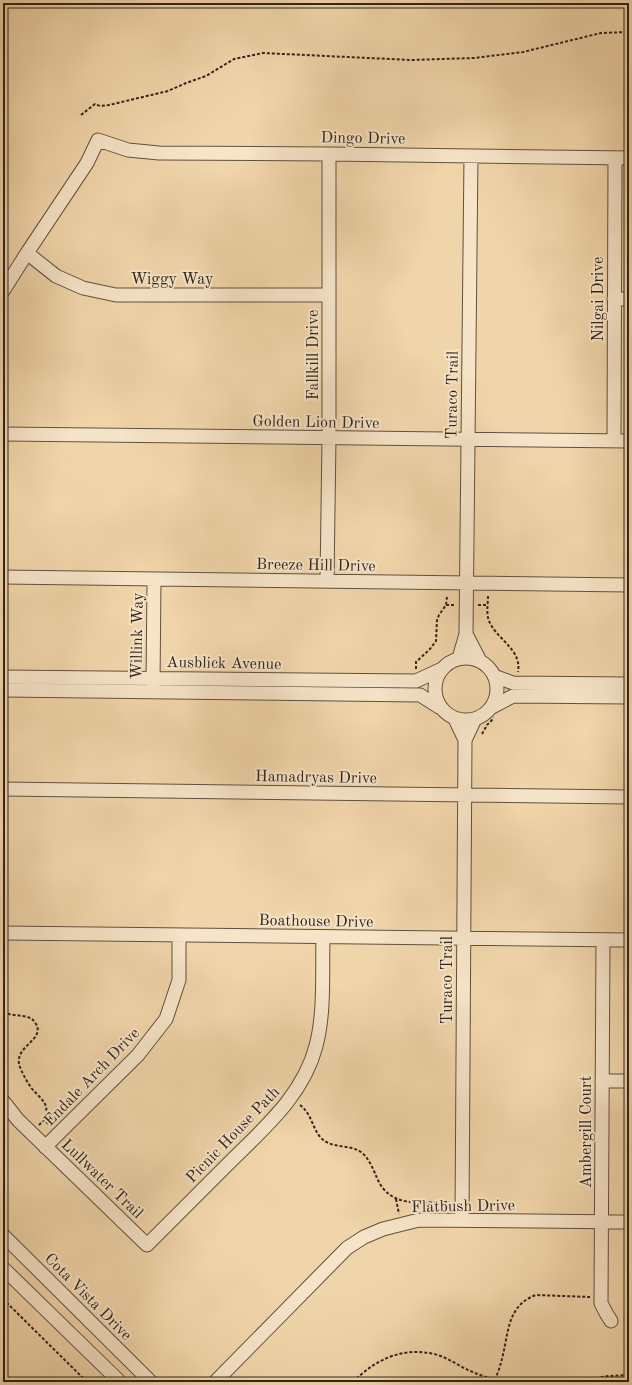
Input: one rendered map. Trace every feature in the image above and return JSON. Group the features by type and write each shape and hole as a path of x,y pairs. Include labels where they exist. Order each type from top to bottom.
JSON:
{"street":[{"name":"Dingo Drive","path":"26,253 87,163 98,140 128,150 159,153 629,158"},
{"name":"Fallkill Drive","path":"326,581 329,438 329,154"},
{"name":"Turaco Trail","path":"459,658 466,634 471,156"},
{"name":"Nilgai Drive","path":"614,441 615,158"},
{"path":"3,291 26,253"},
{"name":"Wiggy Way","path":"26,253 56,276 83,288 116,295 329,295"},
{"path":"614,299 629,299"},
{"name":"Golden Lion Drive","path":"3,434 629,441"},
{"name":"Breeze Hill Drive","path":"3,577 629,585"},
{"name":"Willink Way","path":"153,692 154,580"},
{"name":"Turaco Trail","path":"466,634 480,661"},
{"path":"495,711 497,686 494,676 488,667 480,661 469,658 459,658 450,662 436,677 434,687 435,697 439,707 446,714 455,719 465,721 475,720 485,714 495,711 513,696 629,697"},
{"name":"Ausblick Avenue","path":"3,677 416,681 442,669"},
{"path":"494,676 513,683 629,684"},
{"name":"Ausblick Avenue","path":"3,690 420,695 439,707"},
{"name":"Turaco Trail","path":"455,719 465,740 462,1220"},
{"name":"Turaco Trail","path":"465,740 475,720"},
{"name":"Hamadryas Drive","path":"3,789 629,797"},
{"name":"Boathouse Drive","path":"3,933 629,940"},
{"name":"Endale Arch Drive","path":"45,1147 138,1055 166,1019 179,980 179,936"},
{"name":"Picnic House Path","path":"147,1245 279,1113 300,1084 309,1066 316,1046 320,1026 323,937"},
{"name":"Ambergill Court","path":"603,940 601,1303 611,1321"},
{"path":"602,1081 629,1081"},
{"name":"Lullwater Trail","path":"3,1100 18,1120 147,1245"},
{"name":"Flatbush Drive","path":"215,1382 347,1248 364,1237 383,1229 419,1220 629,1222"},
{"name":"Cota Vista Drive","path":"3,1235 151,1382"},
{"path":"3,1268 120,1382"}],"path":[{"path":"81,114 96,104 100,106 110,105 168,91 186,82 206,76 234,59 263,53 411,60 474,58 523,52 601,33 629,32"},
{"path":"416,672 416,662 436,642 437,620 439,614 446,605 447,596"},
{"path":"488,596 489,621 495,631 512,649 516,656 519,666 518,673"},
{"path":"446,605 457,605"},
{"path":"478,605 488,605"},
{"path":"481,736 495,711"},
{"path":"3,1012 8,1015 29,1017 34,1020 38,1028 36,1038 22,1051 19,1062 30,1087 45,1103 47,1114 44,1120 36,1127"},
{"path":"300,1105 310,1115 323,1139 331,1144 354,1149 364,1155 383,1189 396,1199 417,1202 450,1202"},
{"path":"44,1120 53,1129"},
{"path":"396,1199 399,1214"},
{"path":"495,1380 501,1362 512,1315 523,1303 530,1297 536,1295 591,1297"},
{"path":"3,1299 87,1382"},
{"path":"353,1382 366,1370 382,1360 401,1354 418,1353 435,1354 450,1360 467,1370 503,1382"},
{"path":"576,1382 608,1376 629,1375"}]}
